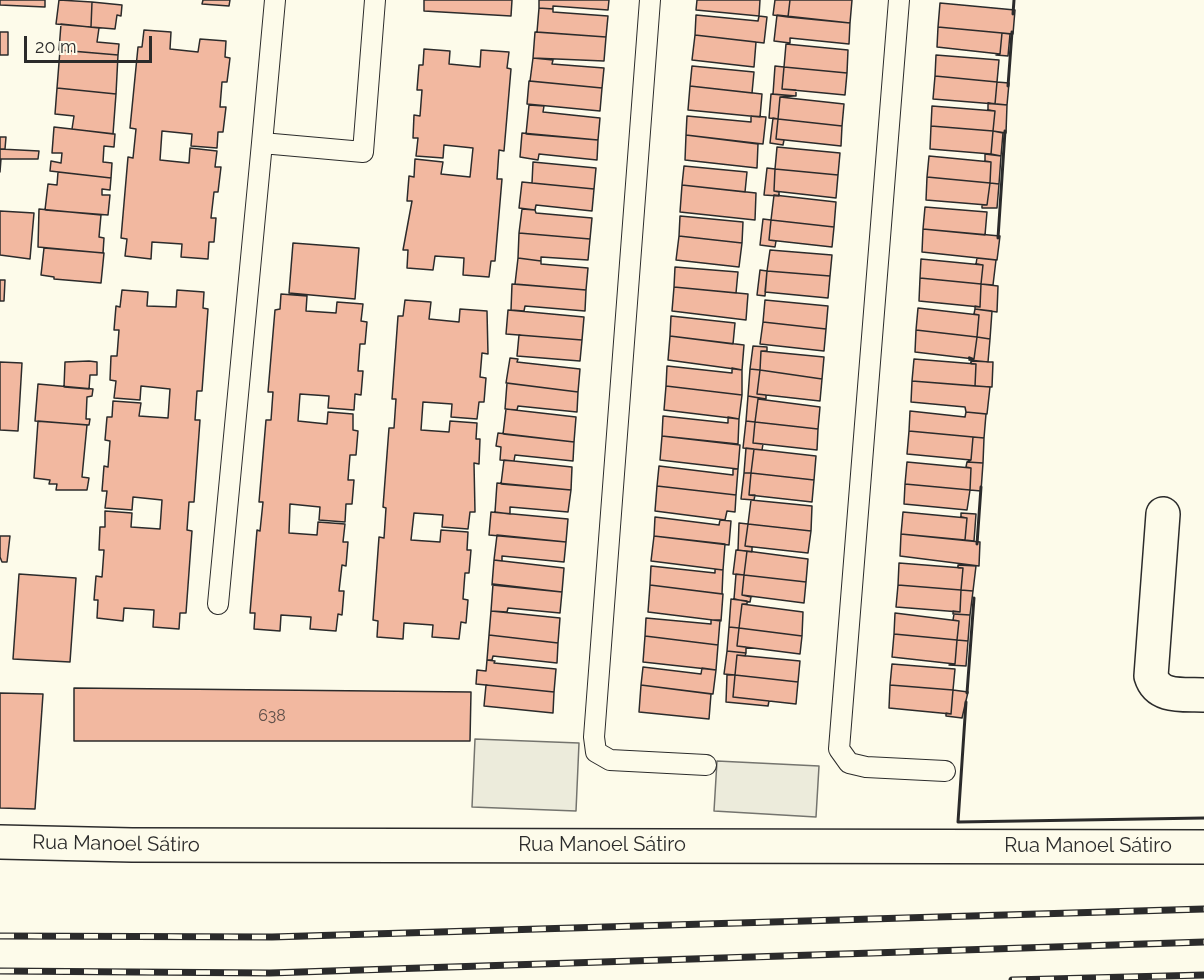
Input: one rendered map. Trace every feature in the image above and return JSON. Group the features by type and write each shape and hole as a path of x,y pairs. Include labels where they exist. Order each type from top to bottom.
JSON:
{"street":[{"path":"1163,514 1151,676 1154,685 1161,692 1204,695"},
{"name":"Rua Manoel Sátiro","path":"0,842 132,845 1204,847"}],"lane":[{"path":"218,604 275,0"},
{"path":"262,143 363,152 375,0"},
{"path":"650,0 594,737 596,752 610,760 706,765"},
{"path":"899,0 839,748 849,763 866,767 945,771"}],"shaded area":[{"path":"475,739 579,743 576,811 472,807"},
{"path":"717,761 819,766 816,817 714,811"}],"building":[{"path":"0,0 45,0 45,7 0,5"},
{"path":"59,0 92,2 91,27 56,24"},
{"path":"203,0 230,0 229,6 202,4"},
{"path":"424,0 512,0 511,16 424,11"},
{"path":"539,0 609,0 608,10 553,6 553,9 539,8"},
{"path":"697,0 760,0 759,16 696,10"},
{"path":"775,0 790,0 788,17 773,15"},
{"path":"790,0 852,0 850,23 788,17"},
{"path":"92,2 122,5 121,16 117,15 115,29 91,27"},
{"path":"940,3 1015,10 1013,34 938,27"},
{"path":"539,8 553,9 553,12 608,16 606,37 537,32"},
{"path":"696,15 758,21 759,16 767,17 764,43 695,35"},
{"path":"777,15 850,23 849,44 790,38 790,43 774,41"},
{"path":"61,24 99,28 97,42 119,44 118,55 59,50"},
{"path":"938,27 1002,33 1000,54 937,47"},
{"path":"144,30 171,32 170,49 198,52 200,39 226,41 225,57 230,58 227,82 222,82 220,107 226,107 223,132 218,132 217,148 191,146 192,134 162,131 160,160 189,163 190,148 217,151 215,167 221,167 218,192 214,192 211,218 216,218 214,242 209,242 208,259 181,257 182,244 152,242 151,259 125,256 127,239 121,238 128,157 133,158 136,129 130,128 138,47 142,47"},
{"path":"0,32 8,32 8,55 0,55"},
{"path":"535,32 606,37 604,61 533,58"},
{"path":"1002,33 1010,34 1008,56 996,55 1000,54"},
{"path":"695,35 756,42 754,67 692,60"},
{"path":"786,44 848,50 847,73 784,67"},
{"path":"424,49 450,51 449,64 480,67 481,50 509,52 507,68 511,69 504,151 499,150 497,179 502,179 495,261 491,261 489,277 463,275 464,258 435,256 433,270 407,268 408,250 403,250 412,201 407,201 409,176 414,177 415,159 443,162 441,174 470,177 473,148 444,145 443,158 416,156 418,138 413,138 414,115 420,116 422,90 417,90 419,65 423,65"},
{"path":"60,50 118,55 116,94 57,88"},
{"path":"936,55 999,60 997,82 935,76"},
{"path":"533,58 553,60 552,64 604,68 602,88 530,81"},
{"path":"692,66 754,72 752,93 690,86"},
{"path":"775,66 784,67 782,89 796,90 796,96 773,94"},
{"path":"784,67 847,73 845,95 782,89"},
{"path":"935,76 997,82 995,104 933,99"},
{"path":"529,81 602,88 600,111 527,104"},
{"path":"997,82 1009,83 1007,105 995,104"},
{"path":"690,86 762,94 760,117 688,110"},
{"path":"57,88 116,94 113,134 72,129 74,116 55,114"},
{"path":"771,94 794,96 780,97 778,119 769,118"},
{"path":"780,97 844,104 842,126 778,119"},
{"path":"988,103 1007,105 1006,133 993,131 995,111 988,110"},
{"path":"529,105 544,106 543,112 600,118 598,140 526,134"},
{"path":"932,106 995,111 993,131 931,126"},
{"path":"687,116 751,122 751,116 766,117 763,144 686,135"},
{"path":"773,118 778,119 776,139 784,140 783,145 770,143"},
{"path":"778,119 842,126 841,146 776,139"},
{"path":"931,126 993,131 991,154 930,149"},
{"path":"54,127 115,134 114,147 104,146 103,162 112,163 111,178 50,171 51,161 61,163 62,153 52,153"},
{"path":"993,131 1003,133 1001,156 991,154"},
{"path":"522,133 598,140 597,160 539,154 538,160 520,157"},
{"path":"686,135 758,144 757,168 685,160"},
{"path":"0,137 6,137 5,149 0,149"},
{"path":"777,147 840,153 838,175 775,169"},
{"path":"0,149 39,151 38,159 1,159 0,172"},
{"path":"985,154 1001,156 999,184 990,183 991,162 985,161"},
{"path":"929,156 991,162 990,183 927,177"},
{"path":"533,162 596,168 594,189 532,183"},
{"path":"684,166 747,172 745,192 682,185"},
{"path":"767,168 775,169 774,191 779,192 779,196 764,195"},
{"path":"775,169 838,175 836,198 774,191"},
{"path":"58,172 111,178 110,190 102,189 102,195 110,195 108,215 45,210 48,184 57,185"},
{"path":"927,177 990,183 987,205 926,200"},
{"path":"522,182 594,189 592,211 536,205 535,210 519,208"},
{"path":"990,183 999,184 997,208 982,208 982,205 987,205"},
{"path":"682,185 756,193 755,220 680,212"},
{"path":"774,195 836,202 834,227 771,220"},
{"path":"925,207 987,212 985,235 923,229"},
{"path":"39,209 101,215 99,237 104,238 103,253 38,247"},
{"path":"522,209 535,210 536,213 592,218 590,239 519,233"},
{"path":"0,211 34,213 30,259 0,255"},
{"path":"680,216 743,222 742,243 679,236"},
{"path":"763,219 771,220 769,240 776,241 775,247 760,245"},
{"path":"771,220 834,227 832,247 769,240"},
{"path":"923,229 1000,236 997,260 922,252"},
{"path":"519,233 590,239 588,260 541,257 541,261 518,258"},
{"path":"679,236 742,243 739,267 676,260"},
{"path":"293,243 359,248 355,299 289,293"},
{"path":"44,248 104,253 101,283 54,279 54,277 41,275"},
{"path":"770,250 832,255 830,276 767,271"},
{"path":"518,258 541,261 541,264 588,268 586,290 515,284"},
{"path":"977,258 996,260 993,285 981,284 983,265 976,264"},
{"path":"921,259 983,265 981,284 920,278"},
{"path":"675,267 738,272 736,293 674,287"},
{"path":"760,270 767,271 765,296 757,295"},
{"path":"767,271 830,276 828,298 765,292"},
{"path":"920,278 981,284 980,307 919,301"},
{"path":"0,280 5,280 4,301 0,301"},
{"path":"512,284 586,290 585,311 525,306 524,311 511,310"},
{"path":"981,284 998,286 997,312 975,309 975,306 980,307"},
{"path":"674,287 748,294 746,320 672,311"},
{"path":"122,290 148,292 147,306 176,307 177,290 204,292 203,308 208,309 202,391 197,391 195,420 200,420 194,502 189,502 187,530 192,531 186,613 180,613 179,629 153,627 154,610 124,608 123,621 97,618 98,600 94,600 96,576 102,577 104,550 99,550 100,527 105,527 105,511 132,513 131,527 160,529 162,500 133,497 132,510 105,508 107,491 102,491 104,466 108,467 110,441 105,440 107,417 112,417 113,401 141,403 139,416 168,418 170,389 141,386 140,400 114,398 116,381 110,380 111,356 117,356 119,330 114,330 116,306 120,307"},
{"path":"281,294 307,296 306,311 336,313 337,302 363,304 361,321 367,322 365,344 360,344 358,371 363,371 361,395 355,394 354,410 328,408 329,396 300,394 298,421 327,424 328,412 353,414 353,430 358,431 356,455 350,455 348,480 354,480 352,504 346,504 345,522 319,520 320,507 290,504 289,533 317,535 318,522 345,524 343,542 348,542 346,566 342,565 339,591 344,591 342,615 338,614 336,631 310,629 311,617 281,615 280,631 254,629 255,613 250,613 257,530 260,531 263,502 259,502 266,420 271,420 273,392 268,392 275,310 280,309"},
{"path":"405,300 431,302 429,319 459,322 460,309 487,311 488,354 482,353 480,377 486,378 484,402 479,402 477,419 451,417 452,404 423,402 421,430 449,432 450,421 477,423 476,439 480,439 479,464 474,463 475,512 470,512 468,529 442,527 443,515 414,513 411,540 440,542 441,530 468,532 467,550 471,550 469,573 465,573 463,599 468,600 466,623 461,622 459,639 432,637 433,625 404,623 403,639 377,637 378,621 373,620 379,537 384,538 386,508 383,507 389,428 394,428 396,399 392,399 398,316 403,316"},
{"path":"765,300 828,306 826,329 763,322"},
{"path":"918,308 979,315 977,337 916,330"},
{"path":"975,309 992,311 990,339 977,337 979,315 974,314"},
{"path":"508,310 584,317 582,340 506,334"},
{"path":"671,316 735,323 733,344 670,336"},
{"path":"763,322 826,329 824,351 760,344"},
{"path":"916,330 977,337 974,359 915,352"},
{"path":"519,335 582,340 580,361 517,356"},
{"path":"670,336 744,345 742,370 668,360"},
{"path":"977,337 990,339 988,362 969,360 969,357 974,359"},
{"path":"753,346 767,347 767,351 761,351 760,370 750,369"},
{"path":"761,351 824,357 822,379 760,370"},
{"path":"510,358 518,359 517,362 580,369 578,392 506,383"},
{"path":"914,359 976,364 975,386 912,381"},
{"path":"971,361 993,362 992,387 975,386 976,364 971,364"},
{"path":"0,362 22,363 18,431 0,430"},
{"path":"65,362 97,362 97,375 90,375 89,389 64,387"},
{"path":"667,366 732,373 732,368 742,370 742,395 666,386"},
{"path":"750,369 760,370 757,394 766,395 766,399 748,396"},
{"path":"760,370 822,379 820,401 757,394"},
{"path":"912,381 990,387 987,414 966,412 965,407 911,402"},
{"path":"507,383 578,392 577,412 518,406 517,410 505,409"},
{"path":"38,384 93,389 92,396 87,397 86,419 90,419 89,425 35,421"},
{"path":"666,386 742,395 739,419 664,410"},
{"path":"748,396 765,399 758,399 755,422 746,421"},
{"path":"758,399 820,407 818,429 755,422"},
{"path":"506,409 576,417 574,442 503,434"},
{"path":"910,411 965,417 966,412 986,414 984,438 909,431"},
{"path":"663,416 728,423 728,417 739,419 738,444 662,436"},
{"path":"38,421 87,425 82,477 89,478 87,490 56,490 57,484 49,484 50,480 34,478"},
{"path":"746,421 755,422 753,443 763,444 762,450 743,448"},
{"path":"755,422 818,429 817,450 753,443"},
{"path":"909,431 973,437 971,460 907,454"},
{"path":"498,433 574,442 573,461 515,455 514,461 500,460 501,447 496,446"},
{"path":"662,436 740,445 738,469 660,460"},
{"path":"973,437 984,438 983,463 967,462 971,460"},
{"path":"746,448 754,449 751,473 744,473"},
{"path":"754,449 816,456 814,480 751,473"},
{"path":"504,460 572,467 571,490 501,484"},
{"path":"907,462 971,468 970,490 905,484"},
{"path":"967,462 983,463 981,491 970,490 971,468 966,467"},
{"path":"659,466 733,475 733,469 738,469 736,495 657,486"},
{"path":"744,473 751,473 749,495 755,495 754,500 741,499"},
{"path":"751,473 814,480 812,502 749,495"},
{"path":"497,483 571,490 568,512 510,507 510,514 495,512"},
{"path":"905,484 970,490 967,510 904,504"},
{"path":"657,486 736,495 735,512 727,511 725,520 655,511"},
{"path":"751,500 812,506 811,531 748,524"},
{"path":"491,512 568,519 566,542 489,535"},
{"path":"903,512 967,518 965,540 901,534"},
{"path":"961,513 976,514 974,541 965,540 967,518 961,517"},
{"path":"655,517 719,525 720,520 731,521 729,545 654,536"},
{"path":"739,523 748,524 745,546 752,547 752,552 738,550"},
{"path":"748,524 811,531 808,553 745,546"},
{"path":"901,534 980,542 979,566 900,556"},
{"path":"497,535 566,542 564,562 502,556 502,561 494,560"},
{"path":"0,536 10,536 7,562 2,562 0,557"},
{"path":"654,536 725,544 723,570 651,561"},
{"path":"736,550 747,551 744,575 733,574"},
{"path":"747,551 808,559 806,582 744,575"},
{"path":"494,560 564,568 562,592 492,585"},
{"path":"899,563 963,568 961,590 898,585"},
{"path":"958,565 976,566 973,591 961,590 963,568 958,568"},
{"path":"651,566 715,573 715,569 723,570 722,594 650,585"},
{"path":"19,574 76,578 70,662 13,659"},
{"path":"736,574 744,575 742,595 751,597 750,602 734,599"},
{"path":"744,575 806,582 804,603 742,595"},
{"path":"493,584 562,592 560,613 508,608 507,612 491,611"},
{"path":"650,585 723,594 721,621 648,612"},
{"path":"898,585 961,590 960,612 896,607"},
{"path":"961,590 973,591 970,615 953,614 953,611 960,612"},
{"path":"731,599 747,601 747,604 742,604 739,628 729,627"},
{"path":"742,604 803,612 802,636 739,628"},
{"path":"491,611 560,618 558,643 489,635"},
{"path":"895,613 959,621 957,640 894,634"},
{"path":"954,614 970,615 968,641 957,640 959,621 953,620"},
{"path":"646,618 711,624 711,620 720,620 718,645 645,636"},
{"path":"729,627 739,628 737,646 746,647 746,653 727,651"},
{"path":"739,628 802,636 800,654 737,646"},
{"path":"894,634 957,640 955,664 892,657"},
{"path":"489,635 558,643 557,663 493,656 492,660 487,660"},
{"path":"645,636 718,645 716,670 643,662"},
{"path":"957,640 968,641 966,666 949,665 955,664"},
{"path":"727,651 746,653 745,656 737,655 735,675 724,674"},
{"path":"737,655 800,661 798,682 735,675"},
{"path":"487,660 495,661 494,663 556,669 554,692 476,684 477,670 486,671"},
{"path":"892,664 955,669 953,690 890,685"},
{"path":"643,667 701,674 702,668 716,670 713,694 641,685"},
{"path":"727,675 735,675 733,697 769,701 768,706 726,702"},
{"path":"735,675 798,682 796,704 733,697"},
{"path":"486,685 554,692 553,713 484,706"},
{"path":"641,685 711,694 709,719 639,712"},
{"path":"890,685 953,690 951,714 889,708"},
{"path":"74,688 471,692 470,741 74,741"},
{"path":"953,690 968,692 962,718 946,716 946,713 951,714"},
{"path":"0,693 43,694 35,809 0,808"}],"railway":[{"path":"0,936 272,937 1204,909"},
{"path":"0,971 270,973 1204,942"},
{"path":"1012,980 1204,975"}],"wall":[{"path":"1013,14 1014,0"},
{"path":"1008,86 1012,32"},
{"path":"998,238 1005,131"},
{"path":"977,544 981,487"},
{"path":"967,693 974,598"},
{"path":"966,702 958,822 1204,818"}]}
